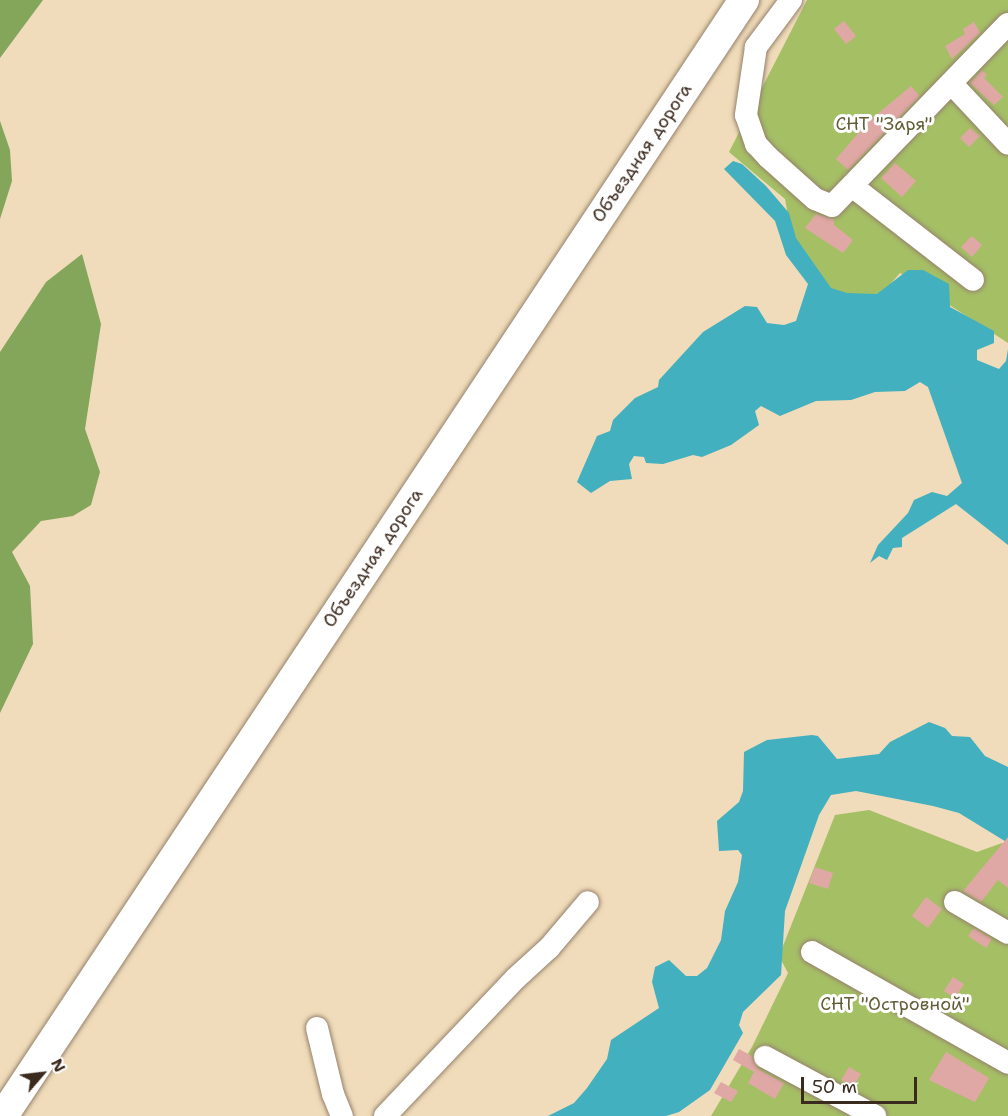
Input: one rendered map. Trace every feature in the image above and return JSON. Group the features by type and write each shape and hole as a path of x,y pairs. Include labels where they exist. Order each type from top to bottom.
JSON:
{"main road":[{"name":"Объездная дорога","path":"3,1116 744,0"}],"lane":[{"path":"791,0 756,47 746,102 749,129 768,157 815,199 832,206 1008,24"},
{"path":"951,83 1008,144"},
{"path":"852,186 973,280"},
{"path":"385,1116 516,978 549,948 588,902"},
{"path":"955,902 1008,933"},
{"path":"812,952 1008,1063"},
{"path":"317,1028 333,1094 342,1116"},
{"path":"765,1058 875,1116"}],"green space":[{"path":"0,0 43,0 0,58"},
{"name":"СНТ \"Заря\"","path":"807,0 1008,0 1008,343 900,273 874,303 824,297 796,259 785,199 729,152"},
{"path":"0,121 10,150 12,181 0,219"},
{"path":"82,254 101,324 85,429 100,472 91,505 73,516 41,521 12,552 30,586 33,644 0,713 0,352 46,282"},
{"name":"СНТ \"Островной\"","path":"869,810 977,852 1002,843 1008,847 1008,1116 711,1116 752,1047 788,973 779,956 835,815"}],"water":[{"path":"733,161 742,164 766,186 789,213 796,238 831,288 847,293 877,294 908,270 923,270 949,284 950,307 994,331 994,343 977,350 977,360 999,369 1006,361 1008,349 1008,545 956,504 902,538 902,547 893,548 887,560 879,556 870,563 878,545 908,513 914,500 932,492 947,496 962,483 928,387 920,382 905,391 875,392 851,400 816,401 780,416 761,406 755,411 759,425 731,445 702,457 693,455 663,464 646,463 644,457 634,456 629,464 632,479 610,481 591,493 577,482 597,436 610,431 613,420 635,398 658,387 659,380 703,332 745,306 757,307 767,323 784,325 796,321 808,284 786,255 775,221 724,169"},
{"path":"929,722 945,728 952,736 970,737 985,756 1008,767 1008,843 959,813 856,791 831,795 819,815 785,911 781,975 743,1012 739,1025 743,1033 710,1090 679,1112 666,1116 548,1116 574,1103 587,1088 607,1059 611,1040 659,1008 652,982 655,967 669,960 686,976 697,976 707,968 721,940 725,911 738,882 742,855 738,850 719,851 717,821 739,802 743,791 744,752 767,740 812,735 818,736 837,759 879,754 890,742"}],"building":[{"path":"844,21 856,36 846,44 834,29"},
{"path":"974,22 980,33 952,59 945,46 965,34 963,29"},
{"path":"982,70 987,75 984,78 1003,97 994,105 970,83"},
{"path":"911,86 920,96 848,170 836,159 868,122"},
{"path":"970,128 980,136 969,147 960,138"},
{"path":"895,163 916,181 902,197 881,178"},
{"path":"816,214 834,219 834,225 853,240 843,253 805,228"},
{"path":"972,236 982,245 972,257 961,247"},
{"path":"1008,837 1008,888 998,880 981,902 963,891"},
{"path":"815,867 833,873 828,889 809,883"},
{"path":"926,897 942,909 928,928 912,916"},
{"path":"974,928 992,939 986,948 968,936"},
{"path":"953,977 964,984 955,998 944,991"},
{"path":"739,1049 752,1056 758,1069 784,1083 775,1099 748,1083 754,1072 733,1060"},
{"path":"946,1052 989,1078 975,1102 929,1080"},
{"path":"849,1067 861,1074 853,1087 841,1080"},
{"path":"721,1082 738,1091 731,1102 714,1093"}]}
